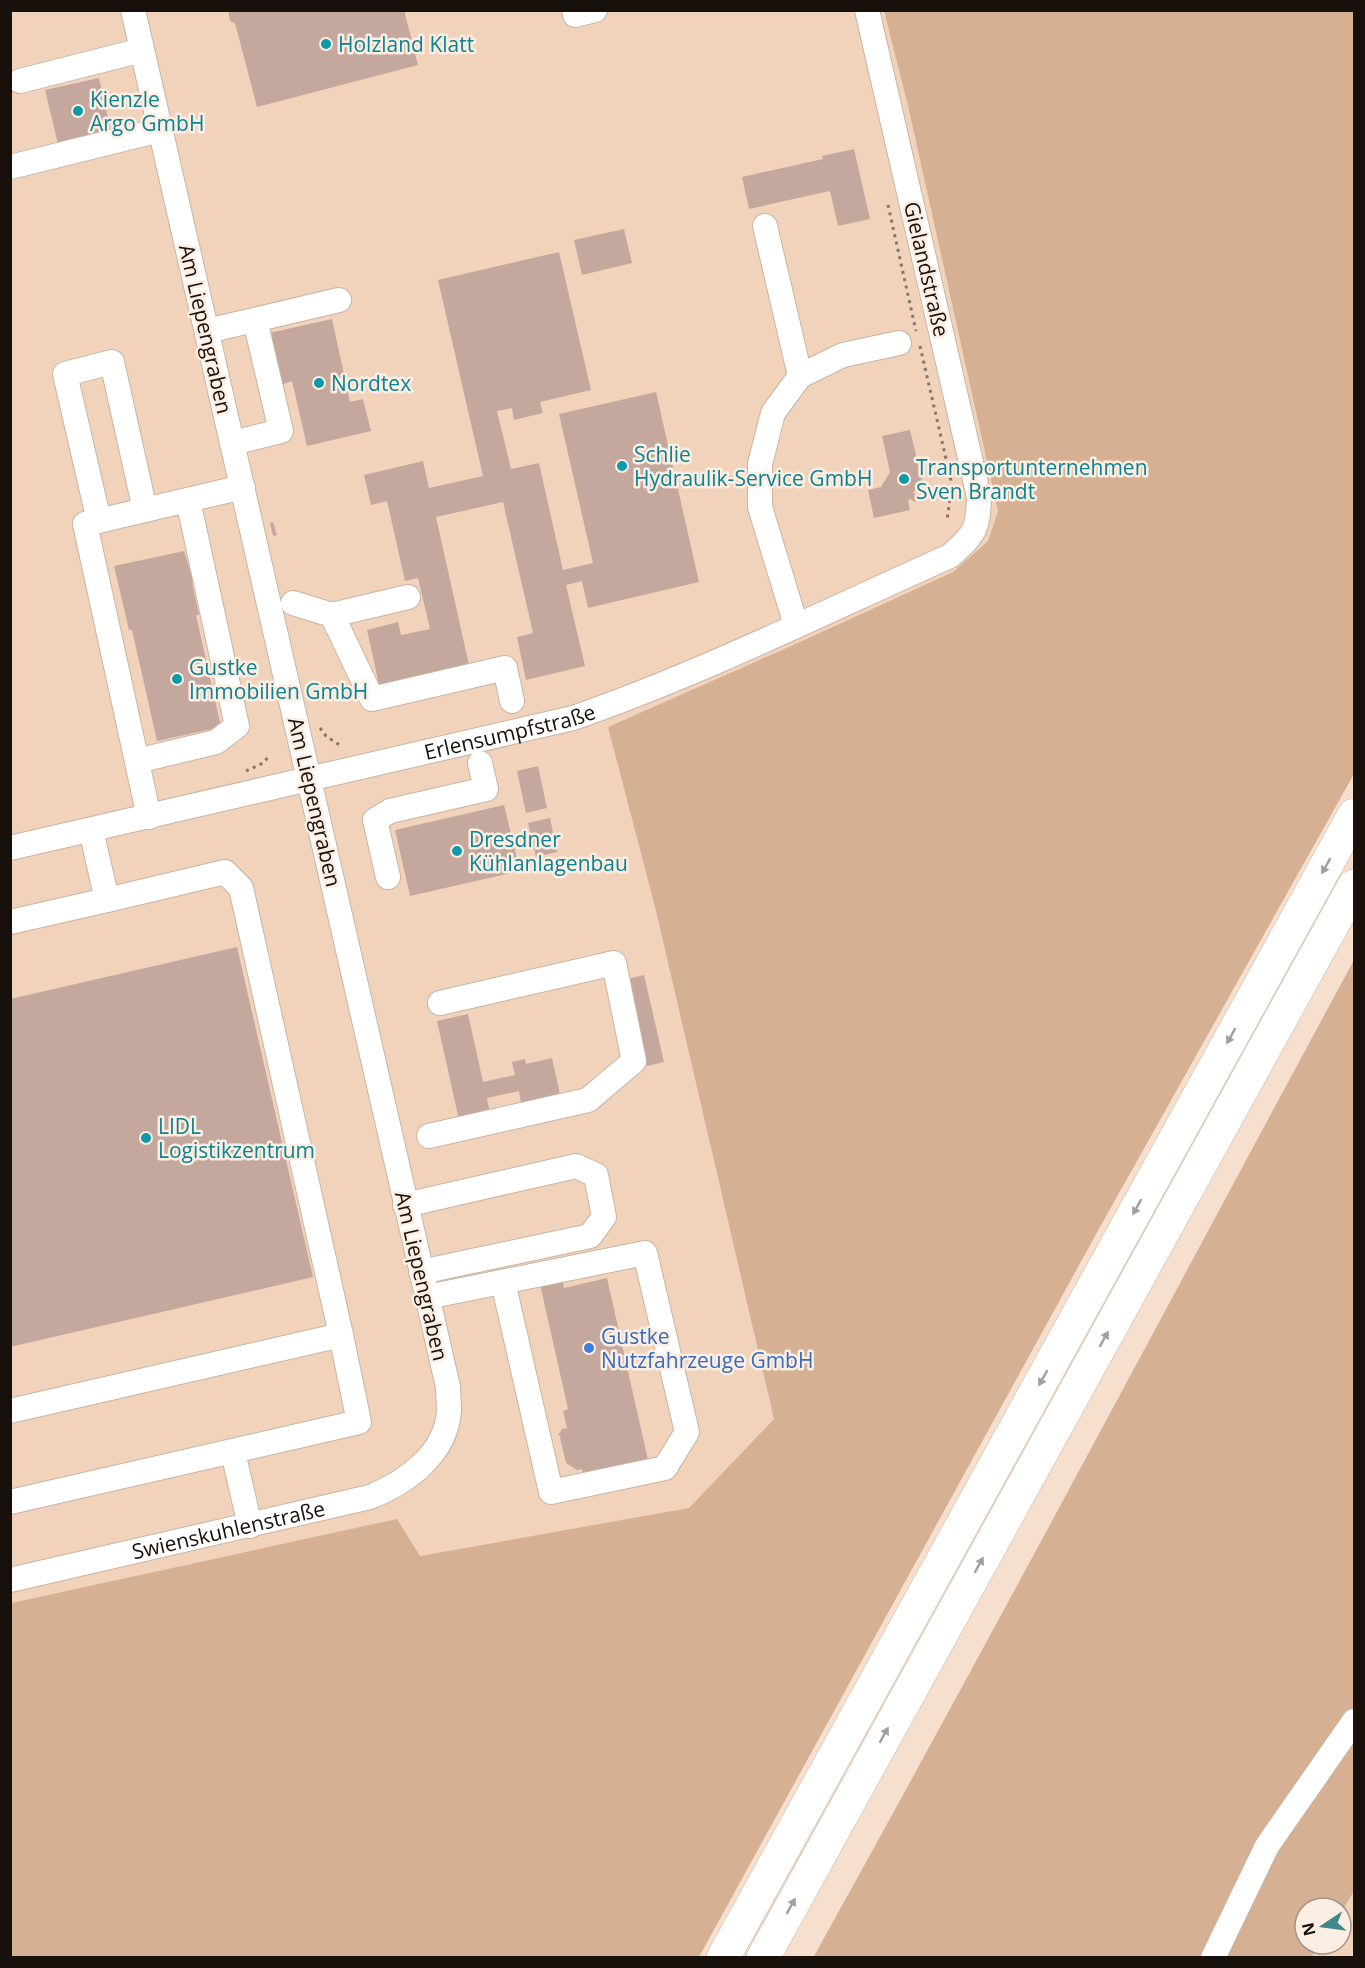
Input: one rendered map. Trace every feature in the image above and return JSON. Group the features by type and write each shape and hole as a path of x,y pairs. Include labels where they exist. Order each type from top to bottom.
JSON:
{"highway":[{"path":"723,1958 1354,815"},
{"path":"763,1958 1354,886"}],"street":[{"name":"Am Liepengraben","path":"133,10 448,1388 449,1413 433,1453"},
{"path":"574,10 575,15 595,10"},
{"name":"Gielandstraße","path":"867,10 979,497 976,529"},
{"path":"20,81 142,50"},
{"path":"10,167 160,130"},
{"path":"765,226 800,376"},
{"path":"207,331 339,300"},
{"path":"232,442 281,431 255,320"},
{"path":"796,625 760,507 760,464 773,413 800,376 843,355 899,343"},
{"path":"99,520 65,374 112,363 145,510"},
{"path":"149,816 86,524 243,487"},
{"path":"137,761 216,742 237,726 188,500"},
{"name":"Erlensumpfstraße","path":"10,848 573,718 610,705 951,556 969,540 976,529"},
{"path":"293,603 332,615 408,597"},
{"path":"332,615 372,699 505,668 512,701"},
{"path":"388,877 375,820 390,811 486,789 480,763"},
{"path":"91,830 107,900"},
{"path":"10,922 225,872 241,888 359,1422 10,1502"},
{"path":"429,1136 588,1100 634,1061 614,963 440,1003"},
{"path":"405,1205 576,1166 596,1175 604,1217 590,1236 421,1272"},
{"path":"427,1298 645,1252 687,1432 665,1468 551,1492 503,1282"},
{"path":"10,1411 341,1335"},
{"path":"233,1452 250,1526"},
{"name":"Swienskuhlenstraße","path":"10,1580 370,1497 393,1488 413,1474 433,1453"},
{"path":"1213,1958 1267,1846 1354,1721"}],"path":[{"path":"888,203 952,485 947,520"},
{"path":"320,728 326,736 341,746"}],"shaded area":[{"path":"10,11 884,11 908,106 998,511 988,541 953,572 608,727 656,911 774,1419 690,1508 419,1556 397,1519 11,1603"},
{"path":"884,11 1354,11 1354,774 1100,1227 699,1957 11,1957 11,1603 397,1519 420,1556 689,1508 774,1419 656,911 608,727 953,572 988,541 998,511 908,106"},
{"path":"1354,960 1354,1891 1351,1896 1293,1896 1293,1956 1312,1957 813,1958 1018,1585"},
{"path":"1354,1891 1354,1957 1312,1958 1313,1956 1353,1956 1353,1896 1351,1896"}],"building":[{"name":"Holzland Klatt","path":"228,10 404,10 418,65 257,107 235,23 230,21"},
{"name":"Kienzle Argo GmbH","path":"99,78 111,131 58,144 45,90"},
{"path":"854,149 870,219 838,226 830,191 749,209 742,177 823,159 822,156"},
{"path":"624,229 632,263 582,275 574,240"},
{"name":"Schlie Hydraulik-Service GmbH","path":"559,252 591,390 540,402 543,413 514,420 512,408 497,411 511,469 539,463 563,570 593,563 559,414 656,392 699,582 588,608 582,581 566,585 585,666 526,680 517,637 533,633 503,502 436,517 469,665 379,685 367,630 398,622 401,635 430,629 418,578 405,581 387,501 371,505 364,475 423,461 429,488 483,476 438,280"},
{"name":"Nordtex","path":"332,319 350,402 363,399 371,431 307,446 292,381 283,384 278,380 269,333"},
{"name":"Transportunternehmen Sven Brandt","path":"910,430 924,488 915,490 913,493 919,496 915,502 910,499 908,501 910,510 874,518 868,490 881,487 890,472 882,436"},
{"path":"273,522 277,535 273,536 270,523"},
{"name":"Gustke Immobilien GmbH","path":"184,551 194,582 192,583 199,615 196,615 221,727 157,741 132,630 129,630 114,566"},
{"path":"538,766 547,808 526,813 517,771"},
{"name":"Dresdner Kühlanlagenbau","path":"504,805 520,871 410,896 395,830"},
{"path":"550,818 557,852 536,857 528,823"},
{"name":"LIDL Logistikzentrum","path":"237,947 313,1277 10,1347 10,999"},
{"path":"644,975 664,1062 647,1066 627,979"},
{"path":"468,1014 483,1082 515,1075 512,1062 525,1059 526,1064 552,1058 561,1099 522,1108 519,1091 487,1098 490,1113 459,1120 437,1021"},
{"name":"Gustke Nutzfahrzeuge GmbH","path":"607,1278 648,1460 583,1474 582,1469 577,1470 566,1463 561,1436 558,1435 563,1428 567,1428 563,1411 568,1409 540,1284 562,1279 564,1288"}],"place":[{"name":"Holzland Klatt","path":"326,44"},
{"name":"Kienzle Argo GmbH","path":"78,111"},
{"name":"Nordtex","path":"319,383"},
{"name":"Schlie Hydraulik-Service GmbH","path":"622,466"},
{"name":"Transportunternehmen Sven Brandt","path":"904,479"},
{"name":"Gustke Immobilien GmbH","path":"177,679"},
{"name":"Dresdner Kühlanlagenbau","path":"457,851"},
{"name":"LIDL Logistikzentrum","path":"146,1138"},
{"name":"Gustke Nutzfahrzeuge GmbH","path":"589,1348"}]}
